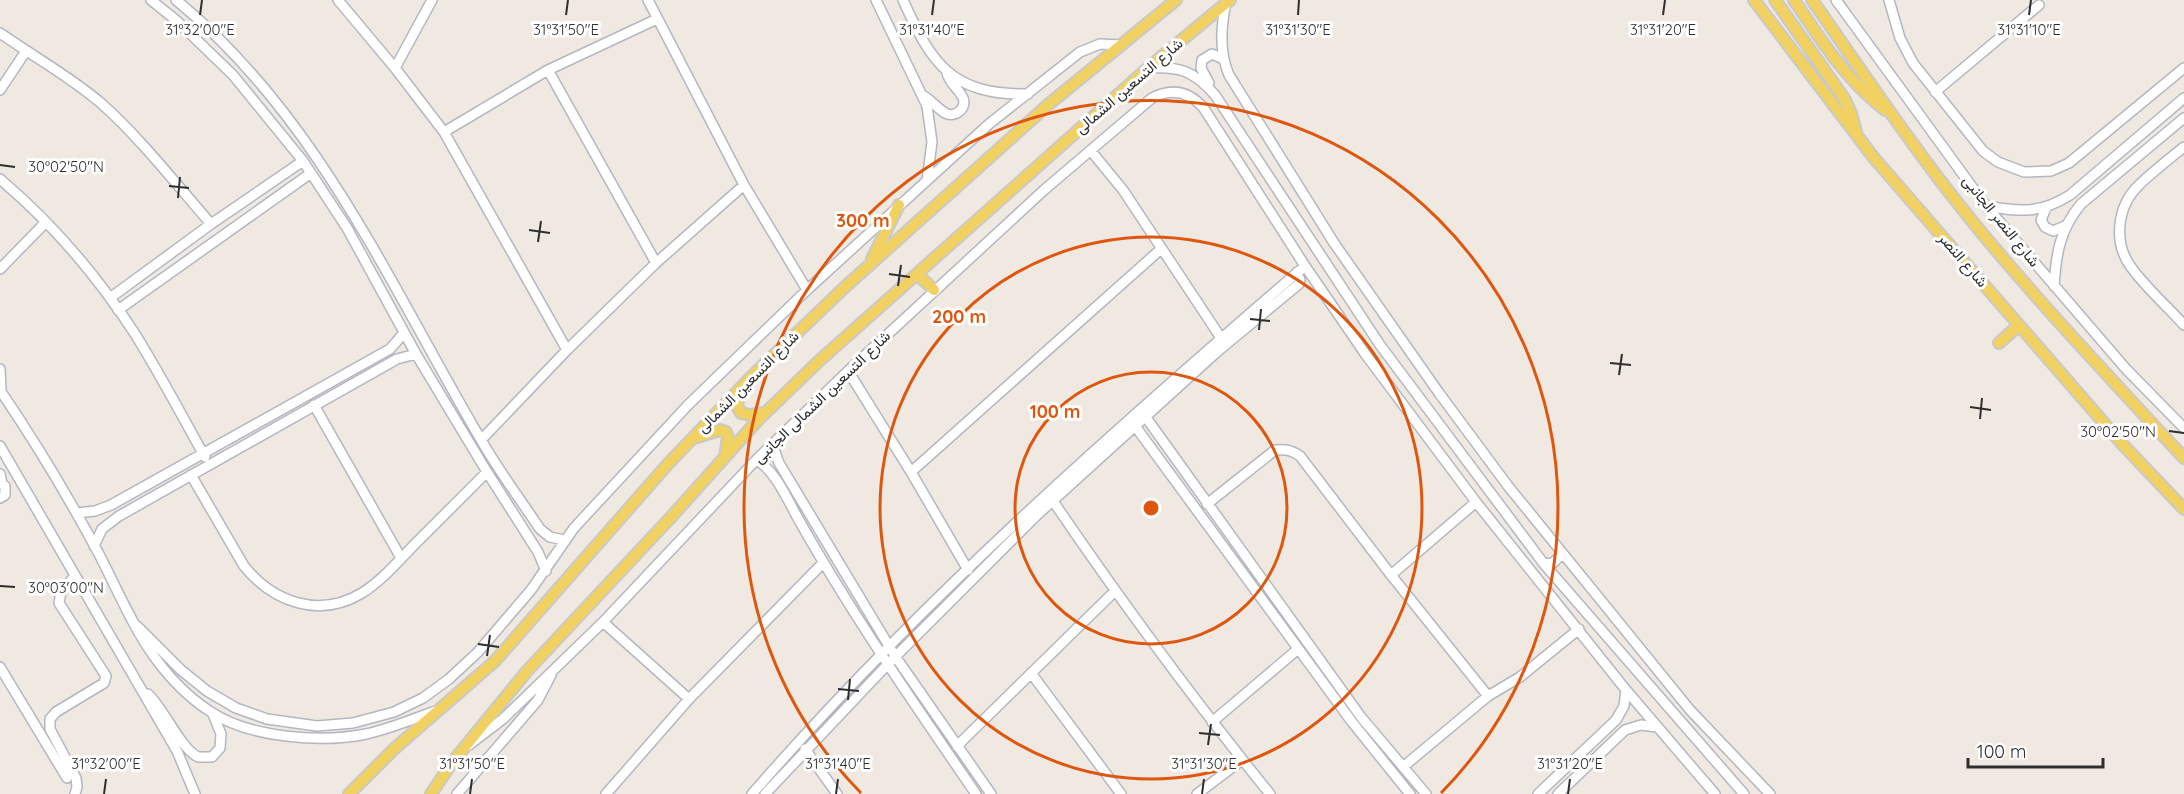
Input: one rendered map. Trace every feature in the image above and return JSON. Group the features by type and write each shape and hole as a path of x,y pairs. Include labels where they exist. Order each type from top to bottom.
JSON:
{"main road":[{"name":"شارع التسعين الشمالى","path":"350,794 394,749 473,682 516,639 609,531 740,389 869,265 1049,104 1176,0"},
{"name":"شارع النصر","path":"1754,0 1856,137 2124,446 2184,509"},
{"path":"1775,0 1839,91 1851,113 1856,137"},
{"path":"1794,0 1852,80 1894,116"},
{"path":"1812,0 1971,220 2099,367 2184,458"},
{"name":"شارع التسعين الشمالى","path":"431,794 463,748 543,653 766,413 819,361 1148,68 1228,1"},
{"path":"869,265 899,206"},
{"path":"917,274 934,291"},
{"path":"1999,343 2019,325"},
{"path":"740,389 737,406 741,413 750,415 766,413"},
{"path":"693,438 723,431 728,437 725,457"}],"street":[{"path":"151,0 177,21 233,75 303,161 347,228 416,354 538,552 546,571"},
{"path":"176,0 186,4 244,65 307,143 358,221 481,440 540,529 550,537 564,540"},
{"path":"338,0 395,68 444,132 567,350"},
{"path":"395,68 432,0"},
{"path":"648,0 744,185 807,290"},
{"path":"876,0 922,95 930,118 932,141 927,181"},
{"path":"903,0 928,46 947,72 953,86 963,97 964,104 961,111 948,114 922,95"},
{"name":"شارع النصر الجانبى","path":"1836,0 1986,206 2126,369 2184,428"},
{"path":"1889,0 1895,25 1906,51 1935,92 1983,151 2016,170 2041,173 2069,164 2184,68"},
{"path":"1228,1 1222,22 1223,58 1234,84 1334,243 1446,402 1560,552 1690,710 1770,794"},
{"path":"1935,92 2039,5"},
{"path":"444,132 548,70 657,19"},
{"path":"0,33 67,76 102,104 211,224"},
{"path":"137,626 194,681 236,708 267,719 300,725 333,726 380,717 409,705 449,679 504,623 546,571 564,540 688,405 807,290 989,124 1080,52 1100,45 1120,45"},
{"path":"0,90 26,51"},
{"path":"1223,58 1208,55 1201,64 1215,95 1380,345 1544,564 1744,794"},
{"path":"233,75 244,65"},
{"path":"1148,68 1173,68 1193,74 1202,80 1215,95"},
{"path":"548,70 656,263"},
{"path":"947,72 956,79 980,90 1006,94 1028,94"},
{"name":"شارع التسعين الشمالى الجانبى","path":"463,748 487,733 503,719 603,622 756,460 848,371 1044,190 1152,98 1161,93 1179,92 1197,100 1301,269"},
{"path":"1986,206 2019,211 2046,208 2070,195 2184,98"},
{"path":"2054,285 2057,252 2065,226 2081,204 2184,118"},
{"path":"2182,320 2131,266 2120,240 2120,225 2122,211 2137,186 2184,147"},
{"path":"1091,151 1110,171 1221,338"},
{"path":"110,298 211,224 303,161"},
{"path":"118,310 311,173"},
{"path":"0,179 45,222 110,298 158,372 209,464"},
{"path":"481,440 567,350 656,263 744,185"},
{"path":"2046,208 2041,220 2045,227 2053,231 2065,226"},
{"path":"0,268 45,222"},
{"path":"911,472 1161,249"},
{"path":"765,794 887,664 1053,501 1091,460 1221,338 1301,269"},
{"path":"1301,269 1476,502 1626,690 1715,794"},
{"path":"752,794 881,655 1036,503 1135,426 1218,351 1296,287 1300,280 1301,269"},
{"path":"77,513 95,511 111,505 390,349 404,333"},
{"path":"1366,355 1380,345"},
{"path":"94,546 109,522 397,359 416,354"},
{"path":"0,369 0,391 77,513 146,644 168,673 213,714 270,733 289,737 327,738 384,730 441,710"},
{"path":"848,371 968,570"},
{"path":"314,405 401,558"},
{"path":"1145,416 1361,717 1426,794"},
{"path":"1135,426 1352,722 1410,794"},
{"path":"772,444 779,463 889,647 991,794"},
{"path":"0,446 177,751 195,794"},
{"path":"1207,504 1275,450 1293,451 1300,456 1488,696"},
{"path":"756,460 771,472 823,563 881,655 976,794"},
{"path":"190,475 244,566 255,579 270,591 287,600 326,605 351,598 377,581 487,472"},
{"path":"0,498 5,495 2,481 18,478"},
{"path":"1053,501 1114,591 1212,722 1270,794"},
{"path":"1391,575 1476,502"},
{"path":"1544,564 1553,563 1560,556 1560,552"},
{"path":"606,794 689,699 823,563"},
{"path":"1564,588 1567,580 1579,575"},
{"path":"75,576 61,592 59,603 106,676 104,683 56,712 50,719 50,729 76,778 75,794"},
{"path":"957,746 1114,591"},
{"path":"603,622 689,699"},
{"path":"1403,767 1488,696 1520,677 1579,629"},
{"path":"1212,722 1298,649"},
{"path":"0,667 67,778"},
{"path":"457,794 538,700 553,670"},
{"path":"1031,673 1121,794"},
{"path":"141,689 158,705 190,752 198,757 212,757 220,748 221,734 213,714"},
{"path":"1538,794 1616,720 1624,706 1626,690"},
{"path":"1558,794 1625,730 1641,725 1657,727"},
{"path":"805,749 837,794"},
{"path":"1197,794 1242,760"}]}
